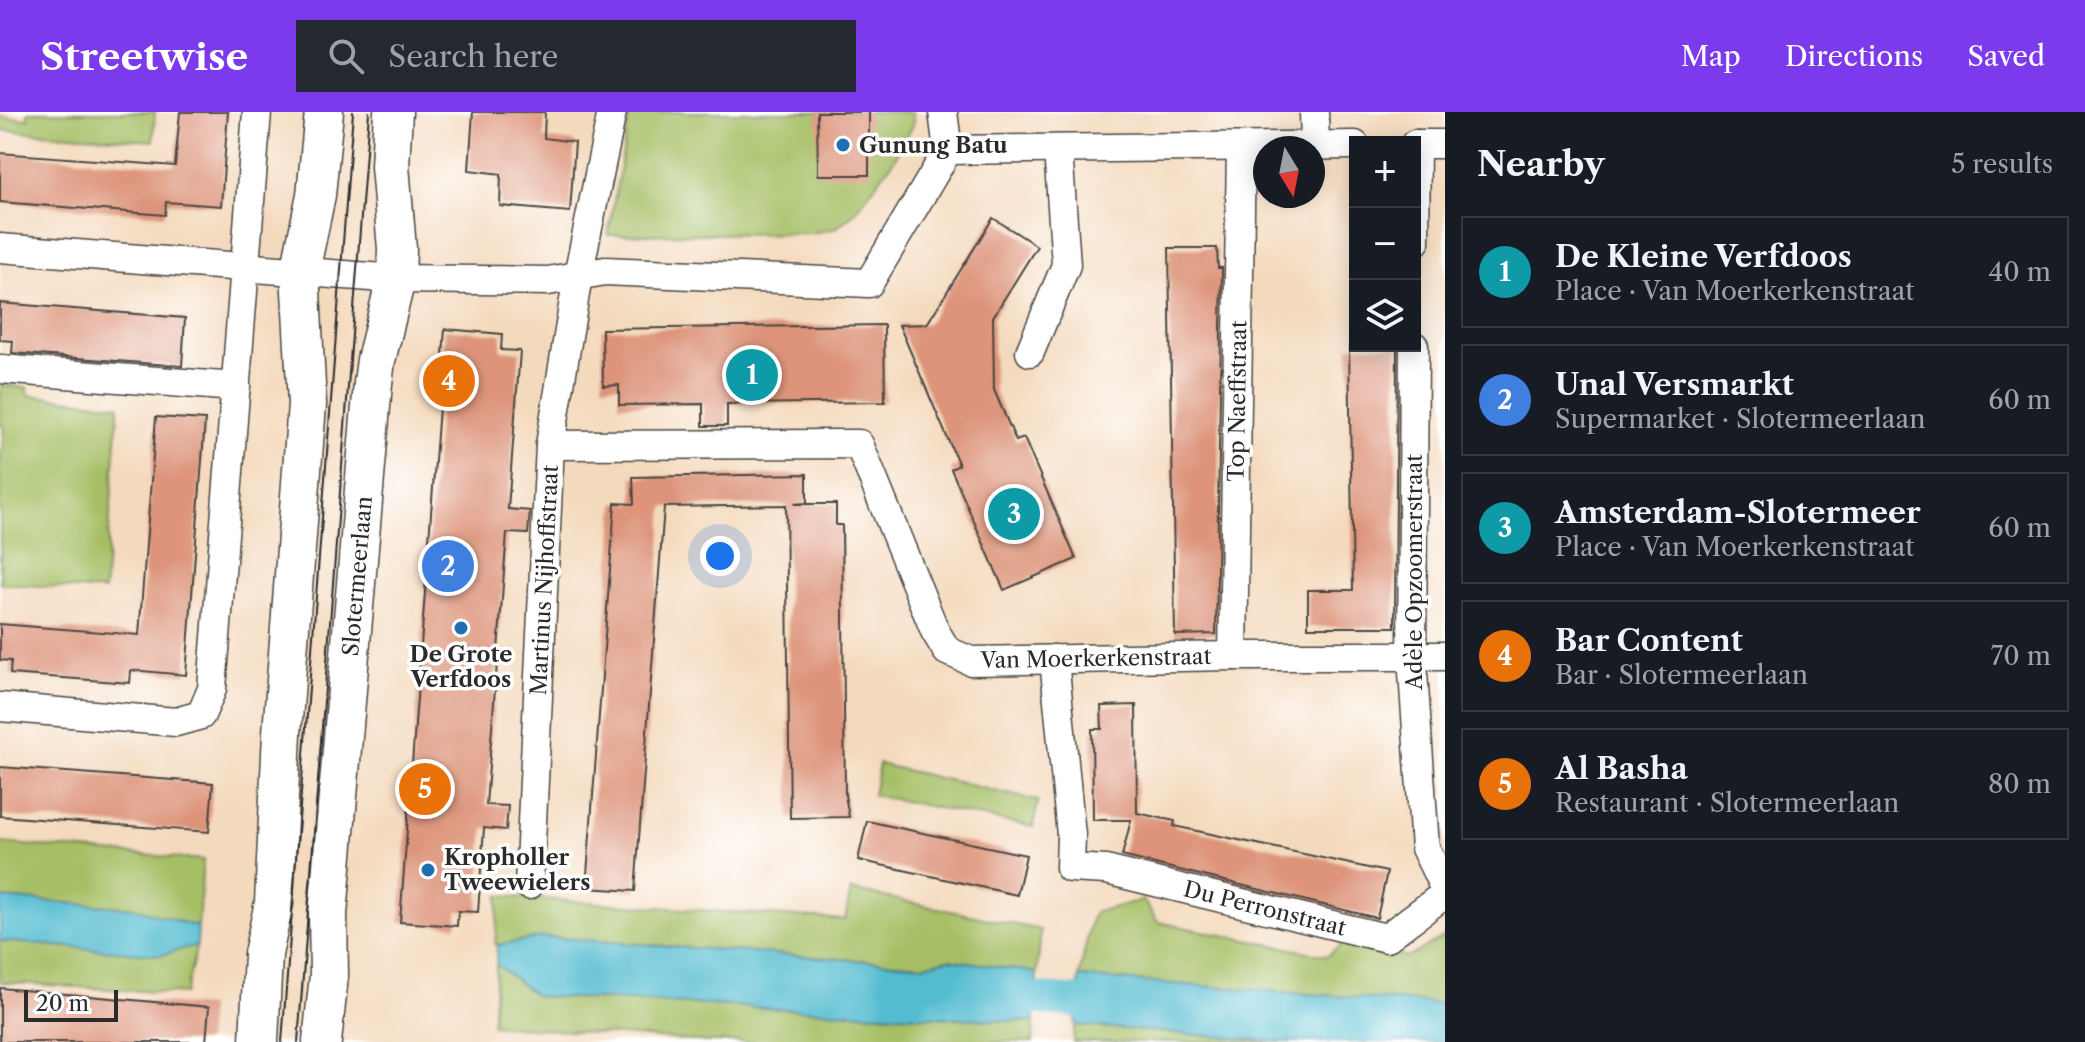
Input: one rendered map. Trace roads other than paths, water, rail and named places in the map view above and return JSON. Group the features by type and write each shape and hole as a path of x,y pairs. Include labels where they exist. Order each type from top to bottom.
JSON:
{"main road":[{"path":"259,1042 263,954 274,903 282,733 307,404 300,272 316,195 324,112"},
{"name":"Slotermeerlaan","path":"322,1042 329,975 328,914 373,383 396,279 397,249 390,166 393,112"}],"street":[{"path":"0,707 176,722 201,715 212,689 257,112"},
{"name":"Martinus Nijhoffstraat","path":"529,885 550,445 578,276 612,112"},
{"path":"0,248 396,279 548,281 605,271 869,283 948,150 943,112"},
{"path":"1314,112 1315,136"},
{"path":"1421,144 1445,144"},
{"path":"1325,146 1349,145"},
{"name":"Top Naeffstraat","path":"1233,656 1241,147"},
{"path":"948,150 1253,147"},
{"path":"1030,352 1066,265 1058,149"},
{"name":"Adèle Opzoomerstraat","path":"1414,352 1412,657 1425,848 1445,892"},
{"path":"0,369 236,387"},
{"name":"Van Moerkerkenstraat","path":"550,445 859,444 913,580 947,651 971,661 1445,656"},
{"name":"Du Perronstraat","path":"1054,659 1071,835 1070,868 1106,870 1386,938 1445,892"}],"water":[{"path":"0,898 134,908 198,927 197,945 161,955 0,941"},
{"path":"543,937 924,965 949,959 1037,973 1034,1022 536,996 496,964 497,945"},
{"path":"1079,977 1445,1004 1445,1042 1284,1042 1075,1025"}],"waterway":[{"path":"993,995 1119,1005"}],"tram line":[{"path":"282,1042 353,112"},
{"path":"298,1042 369,112"}],"place":[{"name":"Gunung Batu","path":"843,145"},
{"name":"De Kleine Verfdoos","path":"752,375"},
{"name":"Bar Content","path":"449,381"},
{"name":"Amsterdam-Slotermeer","path":"1014,514"},
{"name":"Unal Versmarkt","path":"448,566"},
{"name":"De Grote Verfdoos","path":"461,628"},
{"name":"Al Basha","path":"425,789"},
{"name":"Kropholler Tweewielers","path":"428,870"}]}
